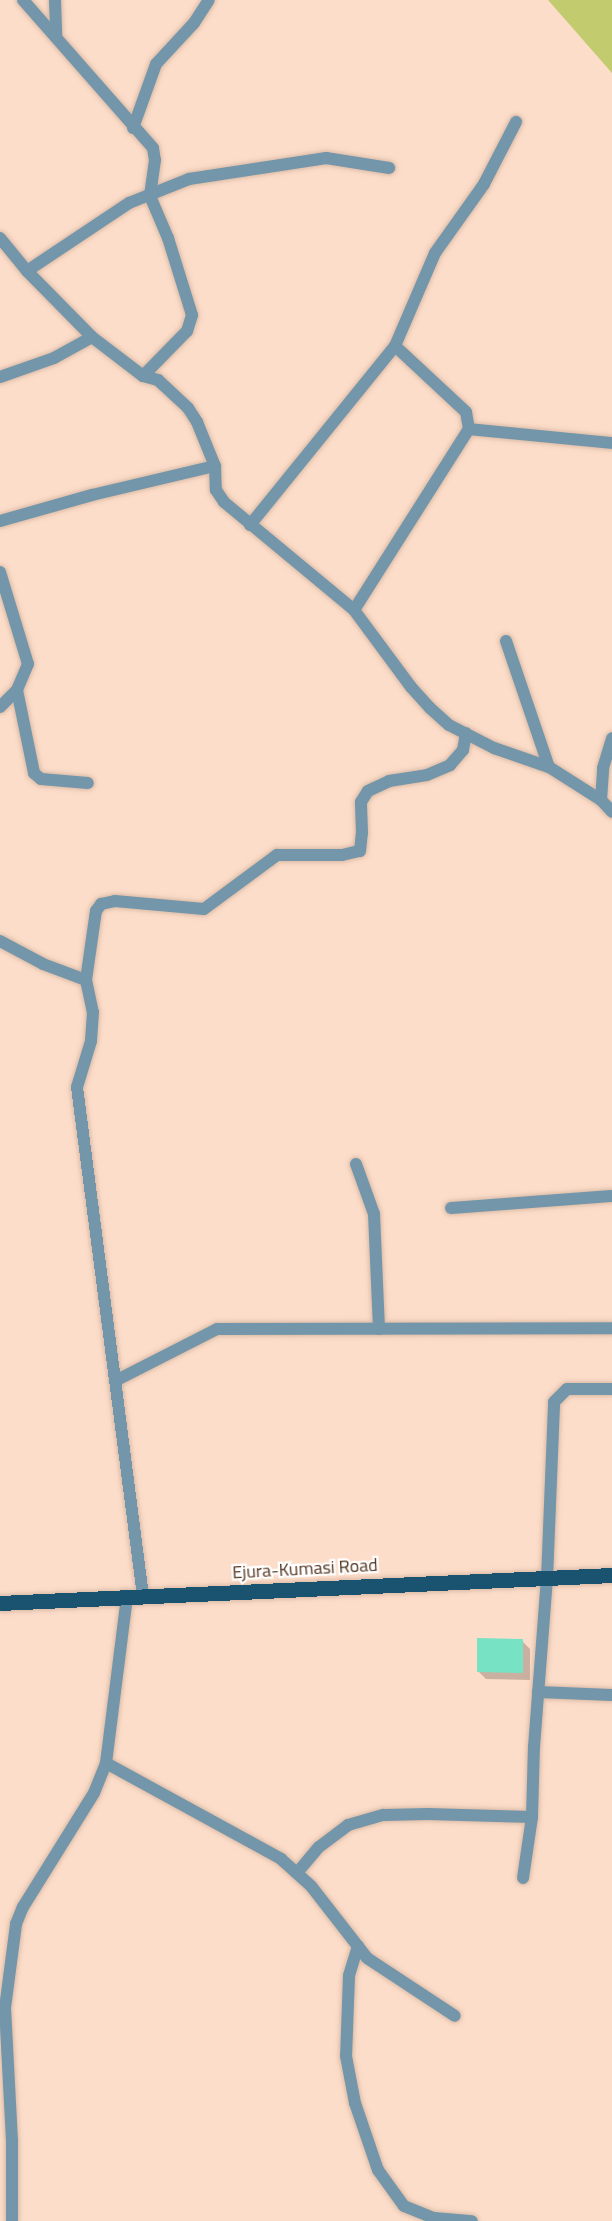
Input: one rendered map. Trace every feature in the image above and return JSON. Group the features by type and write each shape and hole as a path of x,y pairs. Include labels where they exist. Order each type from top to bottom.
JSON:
{"main road":[{"name":"Ejura-Kumasi Road","path":"0,1603 612,1575"}],"street":[{"path":"23,0 133,128 153,148 155,160 150,196 168,238 192,315 187,331 143,376"},
{"path":"55,0 56,37"},
{"path":"133,128 156,64 194,23 209,0"},
{"path":"250,525 395,346 435,253 484,184 516,122"},
{"path":"27,271 129,204 189,179 285,162 326,158 389,168"},
{"path":"0,238 27,271 93,337 143,376 158,380 188,408 197,422 215,466 216,490 224,502 354,610 411,687 449,725 494,748 549,767 601,800 612,813"},
{"path":"0,377 54,358 93,337"},
{"path":"354,610 469,429 466,412 395,346"},
{"path":"469,429 612,443"},
{"path":"0,521 92,495 215,466"},
{"path":"0,572 28,664 17,690 0,707"},
{"path":"506,641 549,767"},
{"path":"17,690 34,774 41,779 88,783"},
{"path":"143,1596 77,1087 92,1041 93,1012 86,980 96,911 101,904 115,901 204,909 277,855 342,855 360,851 363,833 360,802 368,791 389,781 427,774 450,765 463,750 466,733"},
{"path":"601,800 603,768 612,738"},
{"path":"0,941 43,964 86,980"},
{"path":"356,1164 374,1214 379,1329"},
{"path":"451,1208 612,1196"},
{"path":"115,1381 217,1329 612,1328"},
{"path":"523,1878 532,1817 538,1692 548,1579 554,1402 567,1389 612,1389"},
{"path":"12,2221 12,2141 5,2008 16,1924 23,1907 94,1793 106,1763 127,1596"},
{"path":"538,1692 612,1695"},
{"path":"106,1763 281,1858 311,1886 368,1958 455,2016"},
{"path":"297,1873 319,1847 348,1825 384,1815 532,1817"},
{"path":"358,1946 349,1976 346,2056 355,2103 378,2170 404,2206 434,2218 472,2221"}],"green space":[{"path":"548,0 612,0 612,73"}],"building":[{"path":"477,1638 523,1639 523,1673 477,1672"}]}
